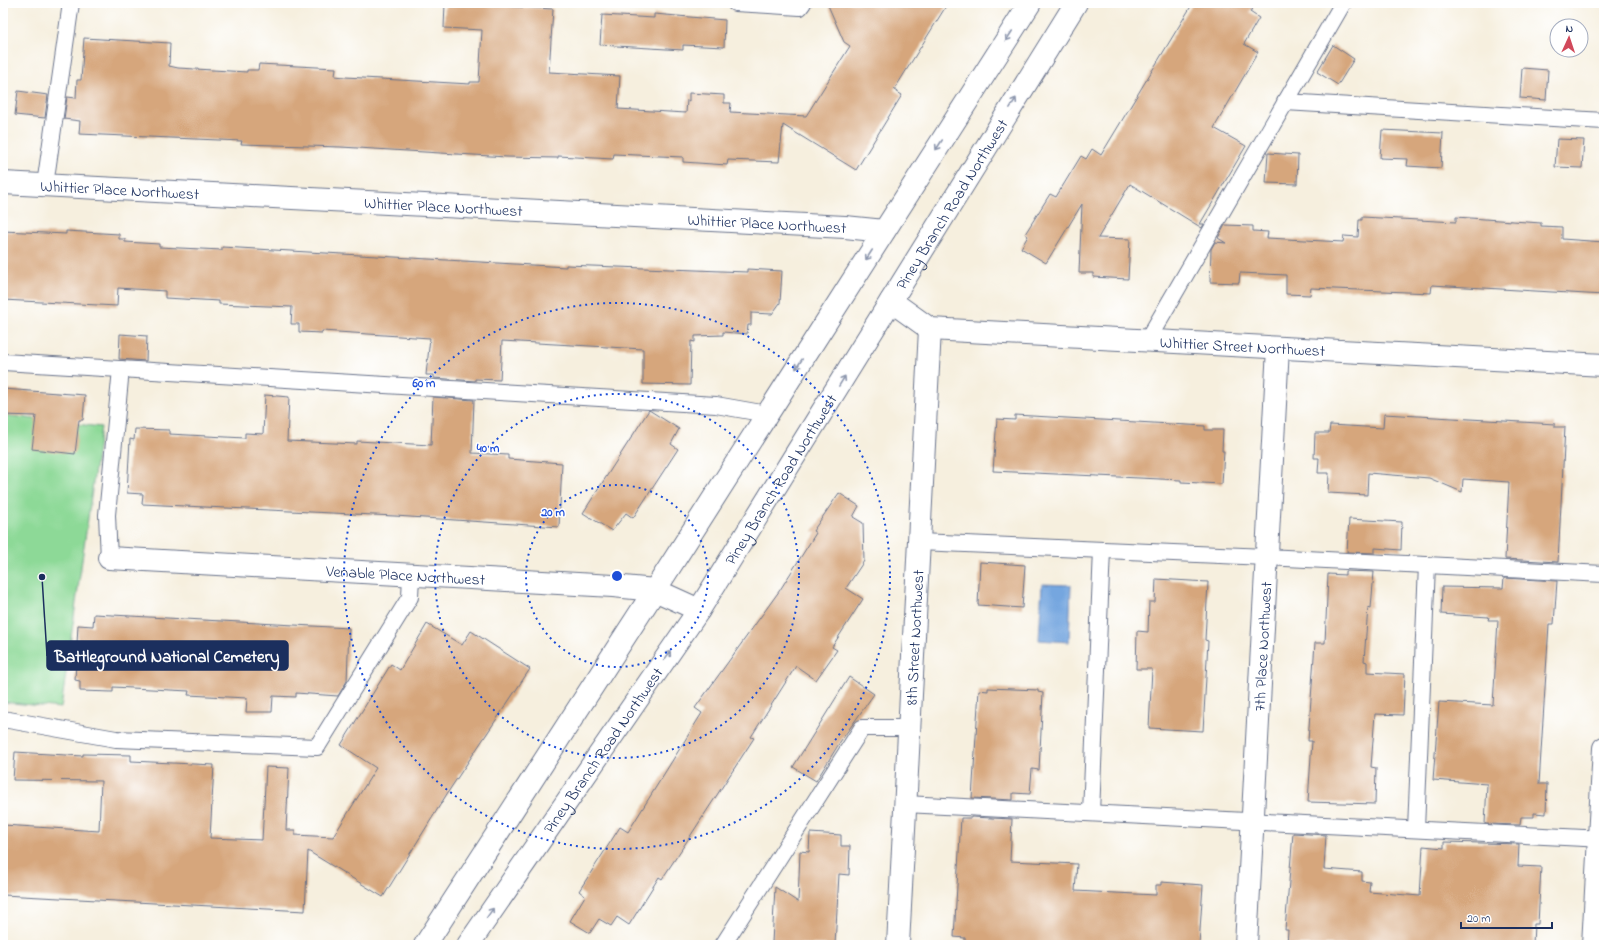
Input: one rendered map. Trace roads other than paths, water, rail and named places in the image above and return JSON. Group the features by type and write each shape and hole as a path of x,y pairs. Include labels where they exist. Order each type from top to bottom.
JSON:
{"street":[{"path":"425,945 655,590 1030,3"},
{"name":"Piney Branch Road Northwest","path":"468,945 699,610 1076,3"},
{"name":"Whittier Place Northwest","path":"3,183 837,227 884,231"},
{"path":"890,301 930,329"},
{"name":"Whittier Street Northwest","path":"930,329 1604,365"},
{"name":"8th Street Northwest","path":"898,945 930,329"},
{"name":"7th Place Northwest","path":"1246,945 1278,348"},
{"name":"Venable Place Northwest","path":"109,558 595,585 655,590 699,610"},
{"path":"1593,945 1602,839 1604,748"}],"lane":[{"path":"45,185 71,3"},
{"path":"735,3 800,7 803,3"},
{"path":"1147,341 1343,3"},
{"path":"1285,102 1604,121"},
{"path":"3,362 716,405 767,414"},
{"path":"109,558 107,515 121,369"},
{"path":"918,542 1266,557 1604,574"},
{"path":"1091,813 1102,550"},
{"path":"1416,829 1427,565"},
{"path":"3,719 116,739 317,747 410,597 411,575"},
{"path":"723,945 862,728 909,728"},
{"path":"905,804 1602,839"}],"water":[{"path":"1042,584 1071,585 1069,642 1039,640"}],"place":[{"name":"Battleground National Cemetery","path":"42,577"}]}
